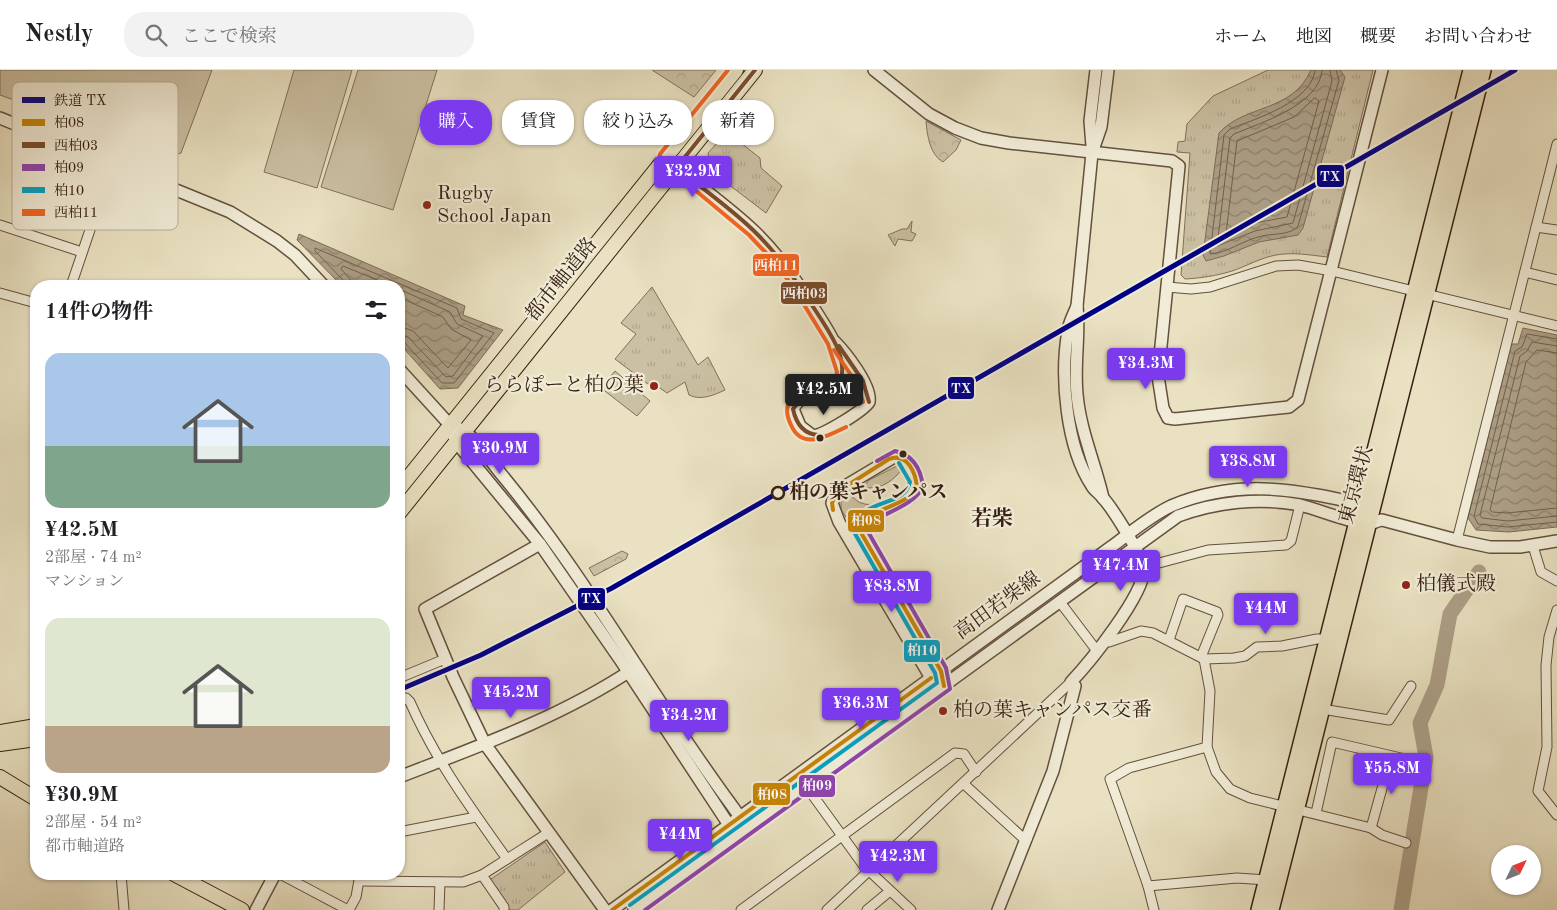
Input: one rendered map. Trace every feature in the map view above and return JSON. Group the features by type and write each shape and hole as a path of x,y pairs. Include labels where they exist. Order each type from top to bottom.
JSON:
{"highway":[{"name":"東京環状","path":"1421,294 1470,70"},
{"name":"東京環状","path":"1259,910 1322,709 1369,522 1366,506 1421,294 1483,70"},
{"name":"東京環状","path":"1271,910 1290,808 1328,639 1369,522"}],"main road":[{"name":"都市軸道路","path":"405,481 736,70"},
{"name":"都市軸道路","path":"405,506 754,70"},
{"path":"0,732 30,730"},
{"path":"0,744 30,732"},
{"path":"0,777 30,795"},
{"path":"185,880 242,910"}],"street":[{"path":"874,70 929,114 968,134 995,141 1092,153 1172,160 1179,166 1159,364 1160,397 1168,418 1186,418 1289,407 1296,403 1332,271 1382,70"},
{"path":"827,910 870,872 1071,682 1106,640 1140,586 1144,567 1135,546 1103,498 1082,428 1077,400 1076,363 1079,326 1076,306 1092,153 1090,122 1096,70"},
{"path":"1092,153 1101,127 1108,70"},
{"path":"0,118 12,123"},
{"path":"1457,540 1557,144"},
{"path":"665,158 753,230 774,251 802,289 834,341 847,354 868,392 869,402 860,410 818,435 812,436 800,426 793,409 806,395 828,390 840,383 844,372 834,341"},
{"path":"178,190 227,210 255,226 295,255 318,280"},
{"path":"0,225 12,229"},
{"path":"1536,227 1557,230"},
{"path":"16,230 82,252"},
{"path":"73,280 89,230"},
{"path":"1167,287 1210,288 1276,266 1298,265 1332,271 1557,326"},
{"path":"1525,272 1557,280"},
{"path":"0,293 30,302"},
{"path":"405,376 450,425 456,442 540,544 633,669 740,817 742,832"},
{"path":"450,425 465,431 538,520 729,825 742,832"},
{"path":"839,522 846,524 862,520 871,514 899,504 914,493 917,481 908,464 903,459 894,457 837,492 832,502 839,522 931,678 944,686"},
{"name":"高田若柴線","path":"612,910 1127,535 1170,507 1208,494 1240,488 1280,488 1366,506"},
{"name":"高田若柴線","path":"634,910 1135,546 1166,524 1194,510 1247,501 1274,501 1490,546 1533,546 1557,541"},
{"path":"1144,567 1208,550 1286,545 1291,541 1300,505"},
{"path":"1366,506 1369,522"},
{"path":"862,520 861,534 941,670 944,686"},
{"path":"540,544 425,609 445,659 485,744 605,910"},
{"path":"1533,546 1541,572 1557,581"},
{"path":"1169,640 1183,599 1217,612 1218,615 1202,658 1210,691 1207,747 1216,772 1230,789 1250,798 1371,828 1382,835 1406,843"},
{"path":"1060,602 1097,651"},
{"path":"1557,610 1549,637 1547,656 1545,692 1548,724 1547,746 1538,791 1557,815"},
{"path":"1106,640 1109,642 1121,640 1141,631 1153,633 1169,640 1202,658 1234,658 1245,656 1257,647 1282,646 1317,638 1328,639"},
{"path":"405,676 445,659"},
{"path":"405,775 485,744 571,706 633,669"},
{"path":"998,910 1054,771 1075,686 1071,682"},
{"path":"1322,709 1389,720 1411,686"},
{"path":"405,698 410,702 439,761 507,859"},
{"path":"1316,813 1332,742 1418,762"},
{"path":"1154,910 1148,886 1110,779 1129,768 1207,747"},
{"path":"741,910 955,753 964,754 976,772"},
{"path":"1371,828 1391,756"},
{"path":"964,784 1026,839"},
{"path":"806,786 870,872 911,910"},
{"path":"405,831 476,816"},
{"path":"405,880 463,882 482,874 548,833"},
{"path":"900,843 920,863"},
{"path":"482,874 504,907 504,910"},
{"path":"1148,886 1237,878 1267,880"},
{"path":"122,880 124,910"},
{"path":"256,910 272,880"},
{"path":"292,880 349,910 359,880"},
{"path":"439,910 440,882"},
{"path":"867,910 890,891"}],"green space":[{"path":"0,70 212,70 181,153 178,154 178,82 12,82 12,99 0,95"},
{"path":"294,70 352,70 317,188 264,172"},
{"path":"358,70 437,70 428,100 420,100 420,124 393,210 321,187"},
{"path":"652,70 716,70 694,97"},
{"path":"1268,70 1373,70 1327,257 1282,254 1264,258 1226,273 1185,279 1181,275 1190,153 1177,152 1178,142 1185,141 1187,124 1213,96"},
{"path":"926,121 961,140 956,150 943,162 932,150"},
{"path":"715,145 744,145 760,158 761,168 782,186 766,213 711,171 708,153"},
{"path":"912,221 911,232 916,234 912,241 898,239 895,246 888,235 902,229 907,229"},
{"path":"652,287 698,365 708,357 725,390 707,397 694,397 689,395 685,382 667,393 657,386 648,384 615,359 636,334 621,323"},
{"path":"615,371 650,401 637,416 601,388"},
{"path":"899,465 902,469 887,483 872,488 867,488 865,485 869,480"},
{"path":"911,483 910,488 896,499 865,510 857,518 848,520 841,510 841,498 846,493 859,502 866,504 879,503"},
{"path":"622,551 628,554 626,559 594,576 589,568"},
{"path":"545,842 565,872 518,910 510,910 490,883 491,879"}],"water":[{"path":"1311,70 1340,70 1345,77 1303,228 1298,235 1259,242 1206,261 1203,255 1219,133 1242,117 1292,94 1303,84"},
{"path":"299,234 465,306 463,315 503,330 458,388 440,389 405,350 405,280 336,280 297,240"},
{"path":"1523,328 1557,335 1557,527 1509,532 1476,530 1468,518 1511,344 1518,344"}],"waterway":[{"path":"1401,910 1426,757 1420,723 1437,685 1450,614 1479,572"}],"rail line":[{"name":"TX","path":"405,687 481,655 612,588 1515,70"}],"transit line":[{"name":"西柏11","path":"728,70 660,154 659,160 749,235 768,255 792,285 828,344 837,372 835,379 826,384 803,390 788,405 788,418 796,433 802,438 816,439 846,427"},
{"name":"西柏03","path":"676,168 755,70"},
{"name":"西柏03","path":"665,158 732,212 764,241 790,273 830,334 841,358 842,374 840,383 802,398 793,409 801,427 808,432 818,435"},
{"name":"西柏03","path":"839,346 863,381 869,402"},
{"name":"西柏11","path":"834,350 857,384 863,402"},
{"name":"柏09","path":"645,910 950,689 946,668 867,530 876,520 917,495 923,487 920,474 911,459 895,451 877,461"},
{"name":"柏08","path":"833,510 832,503 837,492 889,459 901,459 910,466 917,488 903,500 870,516 860,531 941,671 944,686"},
{"name":"柏10","path":"630,905 937,683 935,673 854,532 858,520 864,513 872,507 891,500 906,491 910,482 899,463"},
{"name":"柏08","path":"612,910 931,678"}],"place":[{"name":"Rugby School Japan","path":"427,205"},
{"name":"ららぽーと柏の葉","path":"654,386"},
{"name":"柏の葉キャンパス","path":"778,493"},
{"name":"柏儀式殿","path":"1406,585"},
{"name":"柏の葉キャンパス交番","path":"943,711"}],"district":[{"name":"若柴","path":"992,519"}]}
